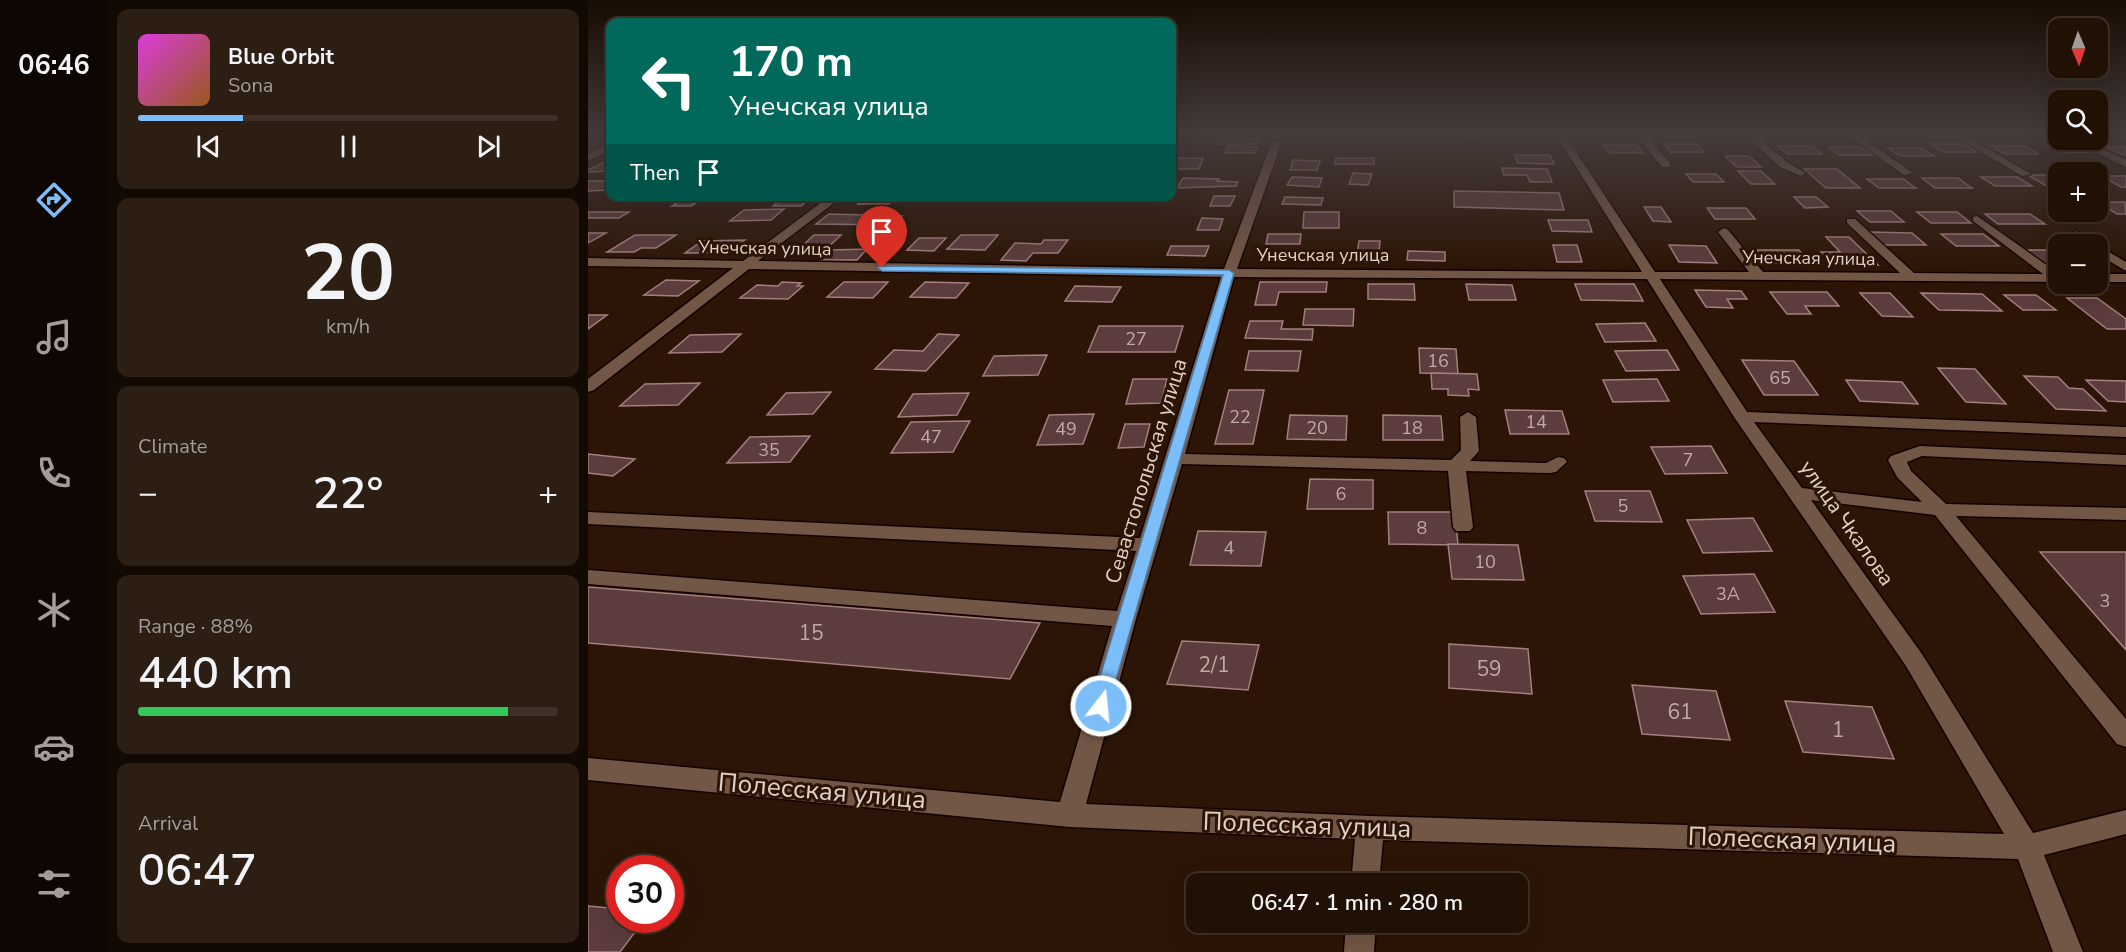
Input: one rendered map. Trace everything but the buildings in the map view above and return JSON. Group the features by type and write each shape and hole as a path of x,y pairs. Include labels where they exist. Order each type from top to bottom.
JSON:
{"street":[{"name":"Севастопольская улица","path":"1070,815 1125,619 1175,459 1229,273 1263,179"},
{"name":"улица Чкалова","path":"1589,179 1742,417 1914,660 2027,847 2068,952"},
{"path":"588,387 831,201"},
{"path":"1977,219 2048,271"},
{"path":"1851,221 1911,277"},
{"path":"1724,232 1758,275"},
{"path":"2108,256 2126,267"},
{"name":"Унечская улица","path":"588,262 1229,273 2048,278"},
{"path":"2108,278 2126,278"},
{"path":"1455,465 1470,452 1468,417"},
{"path":"1742,417 2126,432"},
{"path":"2126,460 1920,451 1897,460 1903,473 1941,510 2126,737"},
{"path":"1175,459 1550,468 1558,462"},
{"path":"1455,465 1463,527"},
{"path":"1797,493 1941,510 2126,514"},
{"path":"588,518 1149,545"},
{"path":"588,577 1125,619"},
{"name":"Полесская улица","path":"588,769 1070,815 1370,828 2027,847 2126,822"},
{"path":"1366,873 1370,828"},
{"path":"1359,952 1360,933"}],"route":[{"path":"882,268 1229,273 1101,706"}]}
